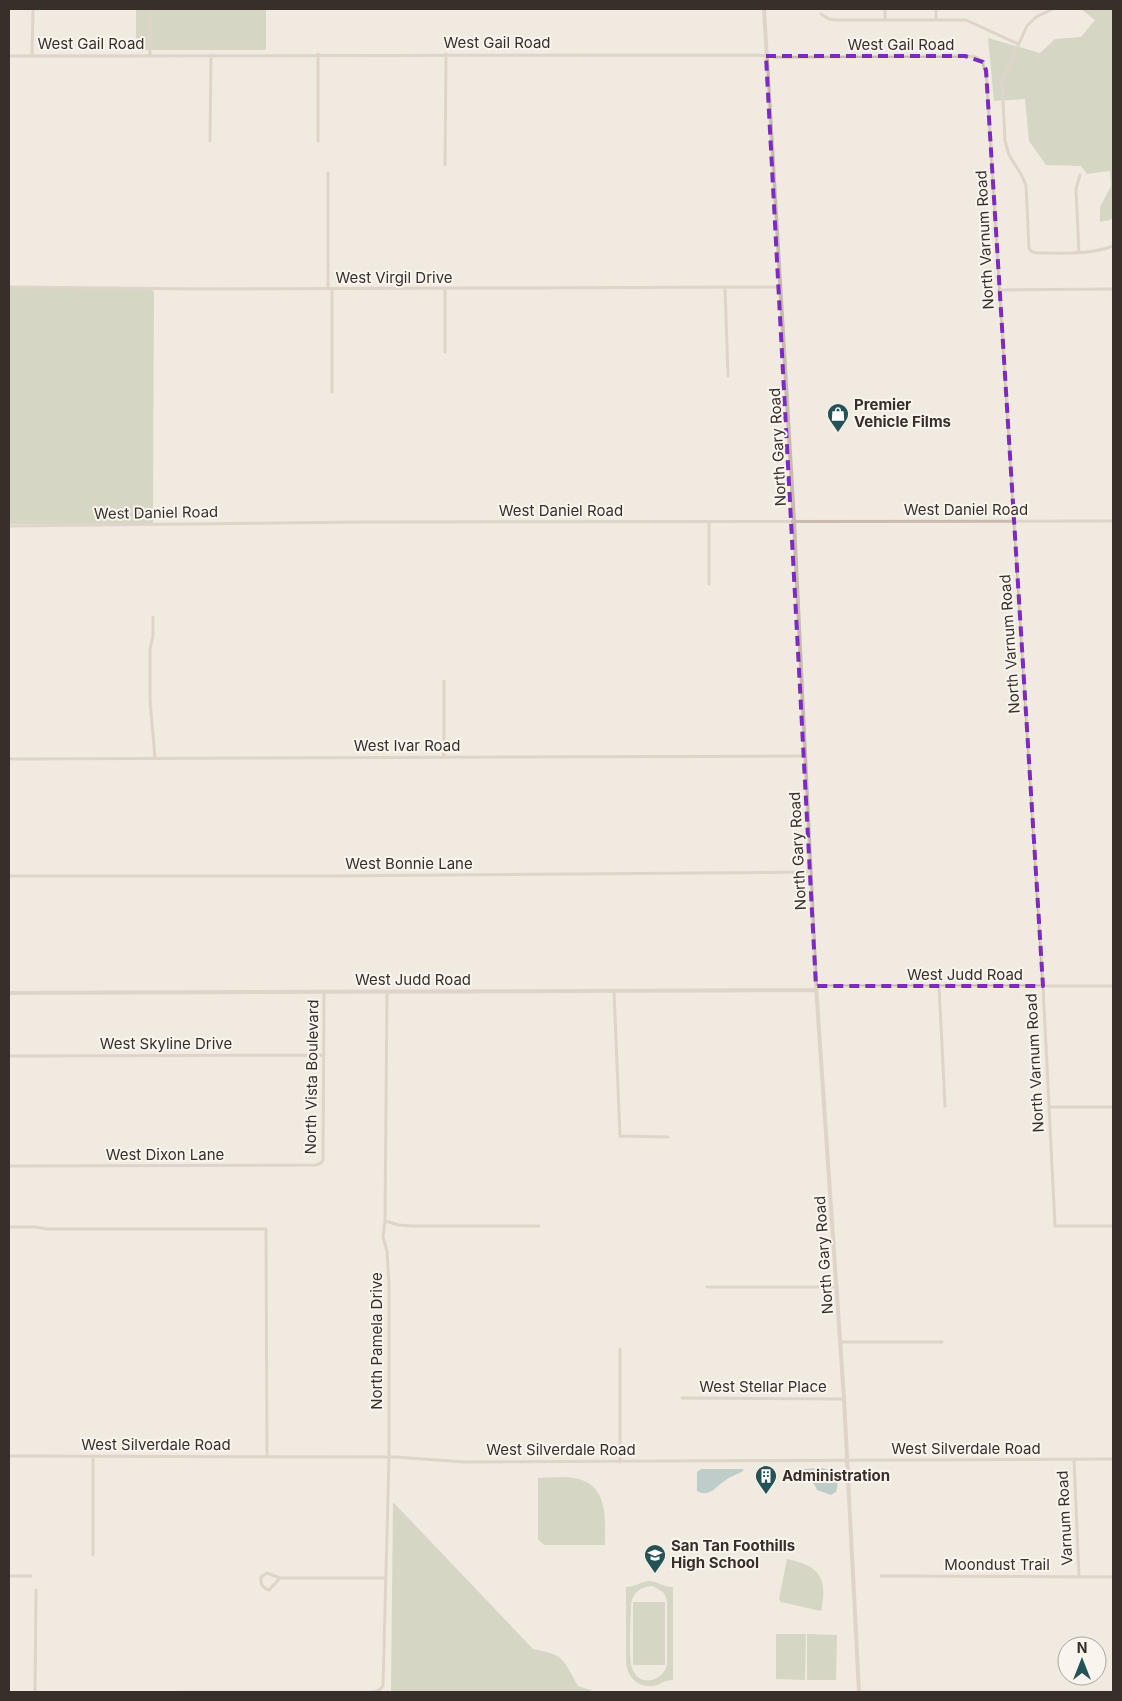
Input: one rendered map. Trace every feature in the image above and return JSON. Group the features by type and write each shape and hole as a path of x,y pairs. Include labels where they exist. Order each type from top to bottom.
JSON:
{"street":[{"path":"32,9 32,56"},
{"path":"150,9 150,55"},
{"name":"North Gary Road","path":"764,9 794,521 816,988 844,1399 859,1692"},
{"path":"885,9 885,20"},
{"path":"936,9 936,20"},
{"path":"1053,9 1036,17 1031,22 1018,44 1002,81 1005,141 1009,156 1026,185 1029,248 1036,253 1079,253 1113,246"},
{"path":"820,14 829,19 836,20 966,20 1018,44"},
{"path":"318,54 318,141"},
{"name":"West Gail Road","path":"9,56 318,54 775,57 966,56 976,57 983,62"},
{"path":"445,164 446,54"},
{"path":"210,141 211,55"},
{"name":"North Varnum Road","path":"983,62 987,80 1043,986 1055,1226 1113,1226"},
{"path":"328,173 332,392"},
{"path":"1079,253 1076,189 1080,175"},
{"name":"West Virgil Drive","path":"9,287 445,289 780,287"},
{"path":"725,288 728,376"},
{"path":"445,289 445,352"},
{"path":"999,290 1113,289"},
{"name":"West Daniel Road","path":"9,526 1113,521"},
{"path":"709,522 709,584"},
{"path":"153,617 153,636 150,649 150,700 155,758"},
{"path":"444,681 444,758"},
{"name":"West Ivar Road","path":"9,759 805,756"},
{"name":"West Bonnie Lane","path":"9,876 330,876 810,872"},
{"path":"939,986 945,1106"},
{"name":"West Judd Road","path":"9,993 614,991 939,986 1113,986"},
{"path":"614,991 620,1136 668,1136"},
{"name":"North Vista Boulevard","path":"321,1163 323,1160 324,992"},
{"name":"North Pamela Drive","path":"178,1692 372,1692 383,1686 388,1457 389,1284 387,1251 384,1237 386,992"},
{"name":"West Skyline Drive","path":"9,1056 324,1055"},
{"path":"1049,1107 1113,1107"},
{"name":"West Dixon Lane","path":"9,1166 226,1167 316,1166 321,1163"},
{"path":"385,1221 412,1226 539,1226"},
{"path":"9,1227 63,1229 266,1229 267,1457"},
{"path":"707,1287 837,1287"},
{"path":"840,1342 942,1342"},
{"path":"620,1348 620,1462"},
{"name":"West Stellar Place","path":"682,1398 844,1399"},
{"name":"West Silverdale Road","path":"9,1456 388,1457 465,1462 1113,1459"},
{"path":"93,1456 93,1555"},
{"name":"Varnum Road","path":"1074,1459 1079,1577"},
{"path":"280,1578 268,1590 260,1582 261,1577 267,1573 280,1578 386,1578"},
{"path":"9,1576 31,1576"},
{"name":"Moondust Trail","path":"881,1576 1113,1577"},
{"path":"35,1692 36,1590"},
{"path":"859,1692 1113,1692"}],"highlighted area":[{"path":"766,56 965,56 983,62 986,70 1043,986 816,986"}],"green space":[{"path":"136,9 266,9 266,50 136,50"},
{"path":"1081,9 1113,9 1113,218 1100,222 1100,207 1111,186 1110,171 1087,174 1081,166 1046,165 1029,141 1025,99 994,101 988,38 1040,53 1055,39 1081,37 1095,20"},
{"path":"9,287 151,289 154,292 153,524 9,524"},
{"path":"538,1478 574,1478 585,1481 594,1487 603,1504 605,1545 544,1545 538,1539"},
{"path":"393,1502 533,1649 551,1653 562,1659 578,1686 597,1692 391,1692"},
{"path":"787,1559 807,1565 819,1575 823,1590 821,1611 781,1602 779,1599"},
{"path":"649,1581 673,1587 673,1680 654,1686 643,1685 634,1680 631,1677 626,1662 626,1587","holes":["653,1586 664,1593 667,1601 667,1663 662,1675 651,1680 645,1680 635,1674 632,1668 630,1646 631,1604 638,1590 645,1587"]},
{"path":"633,1602 665,1602 665,1665 633,1665"},
{"path":"776,1634 806,1634 805,1680 776,1679"},
{"path":"807,1634 837,1635 836,1680 807,1680"}],"water":[{"path":"822,1468 836,1475 838,1482 836,1492 831,1495 817,1490 814,1484 801,1472 805,1469"},
{"path":"701,1469 744,1470 713,1490 702,1493 697,1491 697,1472"}],"place":[{"name":"Premier Vehicle Films","path":"838,433"},
{"name":"Administration","path":"766,1495"},
{"name":"San Tan Foothills High School","path":"655,1574"}]}
